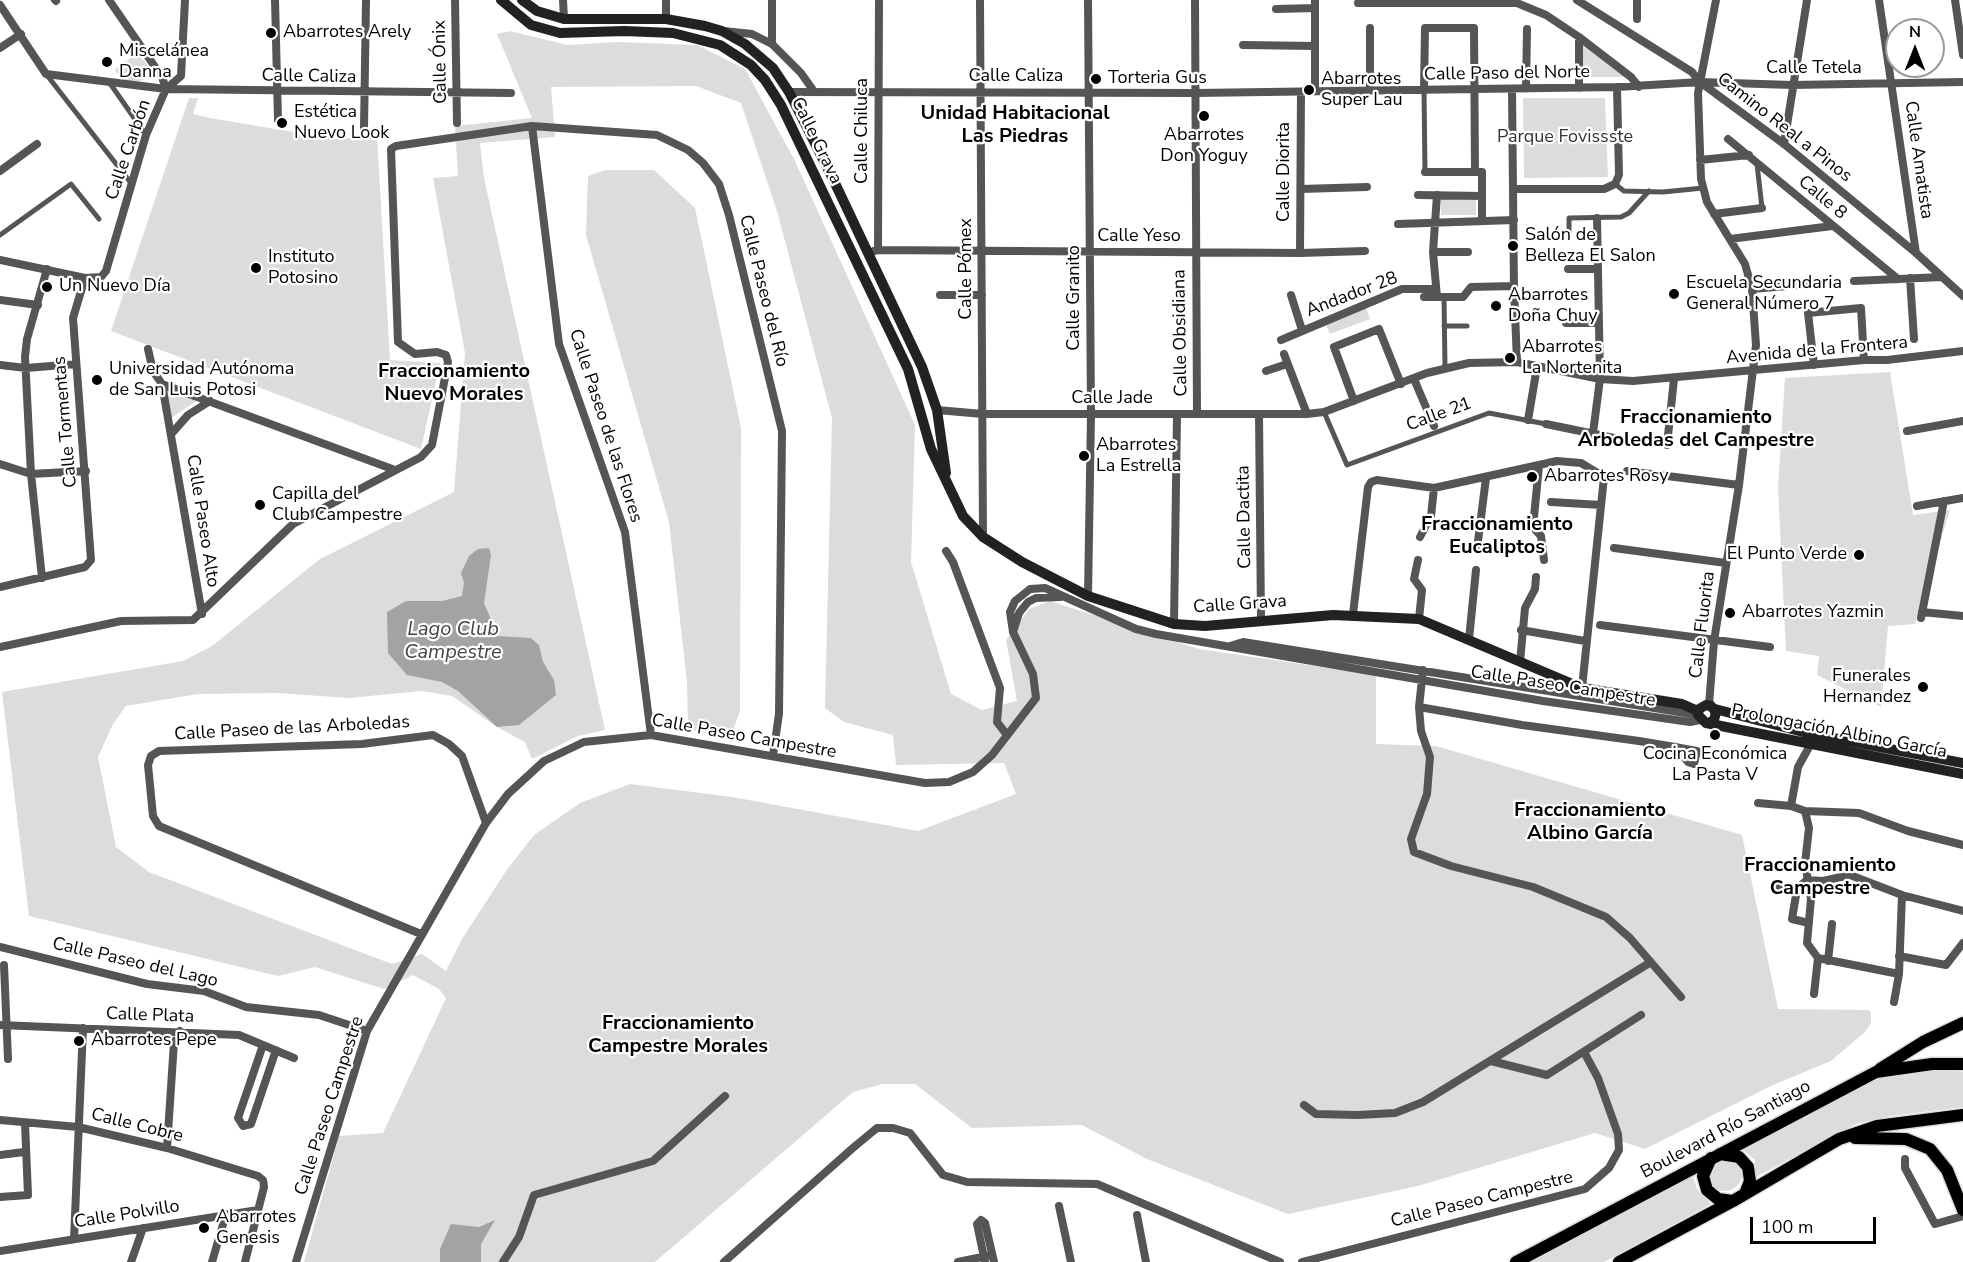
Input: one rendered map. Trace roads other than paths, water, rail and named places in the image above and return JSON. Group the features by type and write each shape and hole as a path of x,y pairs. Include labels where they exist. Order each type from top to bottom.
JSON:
{"main road":[{"name":"Calle Grava","path":"501,0 531,25 560,33 624,31 673,33 720,45 751,64 765,80 781,105 908,369 931,449 963,516 983,537 1022,562 1088,596 1174,624 1205,626 1261,619 1353,614 1419,619 1581,688 1670,696 1705,713"},
{"name":"Calle Grava","path":"522,0 537,11 564,19 666,19 722,31 762,57 789,92 922,367 937,410 947,482"},
{"name":"Prolongación Albino García","path":"1705,713 1963,774"},
{"name":"Prolongación Albino García","path":"1814,739 1963,763"},
{"path":"1876,1072 1923,1042 1963,1023"},
{"name":"Boulevard Río Santiago","path":"1516,1262 1876,1072 1932,1064 1963,1064"},
{"path":"1619,1262 1745,1194 1839,1138 1877,1126 1963,1115"},
{"path":"1839,1138 1891,1137 1919,1142 1930,1149 1947,1170 1963,1210"},
{"path":"1732,1201 1718,1199 1707,1190 1703,1176 1715,1155 1739,1157 1748,1167 1750,1181 1745,1194"}],"street":[{"path":"109,0 162,77 166,89"},
{"name":"Calle Carbón","path":"85,278 101,277 106,271 146,135 166,89 181,76 184,0"},
{"path":"275,0 278,120"},
{"path":"364,128 366,0"},
{"name":"Calle Ónix","path":"455,0 457,123"},
{"path":"563,0 564,19"},
{"path":"666,0 666,19"},
{"path":"772,0 772,44"},
{"name":"Calle Chiluca","path":"878,250 879,0"},
{"name":"Calle Pómex","path":"980,0 983,537"},
{"name":"Calle Granito","path":"1088,0 1091,414 1088,596"},
{"name":"Calle Obsidiana","path":"1195,0 1197,414"},
{"name":"Camino Real a Pinos","path":"1576,0 1692,72 1700,82 1784,144 1916,253 1963,296"},
{"path":"1636,0 1637,19"},
{"path":"1614,184 1624,191 1702,188 1698,93 1716,0"},
{"path":"1784,144 1807,0"},
{"name":"Calle Amatista","path":"1879,0 1916,253"},
{"path":"1955,0 1963,55"},
{"path":"1358,3 1517,3 1546,15 1579,37 1631,77 1639,87"},
{"path":"1276,9 1315,4 1315,91"},
{"path":"0,5 21,33 46,74 131,183"},
{"path":"1370,28 1370,90"},
{"path":"1475,172 1474,28 1425,28 1425,172 1475,172 1482,172 1482,220"},
{"path":"1527,30 1527,89"},
{"path":"722,31 752,34 772,44 801,73 813,90"},
{"path":"0,48 21,33"},
{"path":"1578,88 1579,37"},
{"path":"1244,45 1315,46"},
{"name":"Calle Caliza","path":"46,74 166,89 511,93"},
{"path":"108,81 146,135"},
{"name":"Calle Tetela","path":"1700,82 1792,85 1963,82"},
{"name":"Calle Paso del Norte","path":"1315,91 1639,87 1700,82"},
{"path":"1513,189 1604,189 1614,184 1618,175 1617,87"},
{"path":"1512,89 1517,362"},
{"name":"Calle Caliza","path":"789,92 813,90 1196,93 1315,91"},
{"name":"Calle Diorita","path":"1300,253 1301,92"},
{"name":"Calle Paseo del Río","path":"396,470 421,457 432,444 448,362 446,355 437,352 415,354 398,342 391,149 396,146 531,126 657,135 688,150 703,163 719,184 729,214 782,431 779,714 773,755"},
{"name":"Calle Paseo de las Flores","path":"531,126 559,344 625,532 651,735"},
{"name":"Calle 8","path":"1728,139 1898,279"},
{"path":"0,171 37,144"},
{"path":"1700,160 1749,155"},
{"path":"1714,214 1762,208 1757,162"},
{"path":"0,235 71,184 99,219"},
{"path":"1301,189 1367,187"},
{"name":"Calle Fluorita","path":"1702,188 1714,214 1745,264 1752,289 1756,345 1739,485 1705,713"},
{"path":"1569,231 1569,218 1621,217 1629,213 1649,191"},
{"path":"1418,195 1482,195"},
{"path":"1437,195 1433,222 1433,252 1444,326 1445,368"},
{"path":"1593,433 1600,378 1597,218"},
{"path":"1398,224 1514,220"},
{"path":"1730,239 1832,226"},
{"path":"867,253 878,250"},
{"name":"Calle Yeso","path":"878,250 1300,253 1365,251"},
{"path":"1433,252 1468,252"},
{"path":"0,260 85,278"},
{"path":"0,587 42,578 31,474 26,368 27,339 48,269"},
{"path":"1568,269 1598,269"},
{"path":"1854,281 1942,277"},
{"name":"Calle Tormentas","path":"42,578 89,565 86,471 73,318 85,278"},
{"path":"1910,278 1914,339"},
{"path":"1752,289 1810,284"},
{"name":"Andador 28","path":"1281,340 1402,289 1463,297 1471,287 1514,286"},
{"path":"940,295 981,295"},
{"path":"1291,295 1302,330"},
{"name":"Andador 28","path":"1424,297 1439,295"},
{"path":"0,300 38,305"},
{"path":"1814,365 1808,313 1861,308 1864,360"},
{"path":"1566,323 1599,323"},
{"path":"1444,326 1467,326"},
{"path":"1354,401 1334,347 1379,329 1401,384"},
{"name":"Calle Paseo Alto","path":"148,349 153,371 162,384 172,433 202,614"},
{"name":"Avenida de la Frontera","path":"1324,412 1445,368 1469,363 1517,362 1616,381 1674,379 1963,351"},
{"path":"1284,354 1307,414"},
{"path":"0,365 26,368 76,364"},
{"path":"1266,371 1287,364"},
{"path":"1528,420 1537,367"},
{"path":"1414,379 1434,426"},
{"path":"1666,445 1674,379"},
{"path":"162,384 396,470"},
{"name":"Calle Paseo Alto","path":"172,433 188,415 210,401"},
{"name":"Calle Jade","path":"937,410 983,414 1177,415 1324,412"},
{"name":"Calle 21","path":"1324,412 1347,465 1490,412 1614,438"},
{"name":"Calle Dactita","path":"1259,414 1261,619"},
{"name":"Calle Obsidiana","path":"1174,624 1177,415"},
{"path":"1907,431 1963,421"},
{"path":"1353,614 1368,487 1377,480 1434,488 1567,460 1581,463 1604,477 1581,688 1587,707"},
{"path":"0,464 31,474 86,471"},
{"path":"1539,466 1533,527 1541,536 1545,560"},
{"path":"0,647 121,621 194,620 293,524 396,470"},
{"path":"1627,471 1739,485"},
{"path":"1478,549 1486,478"},
{"path":"1420,537 1431,516 1434,488"},
{"path":"1917,506 1963,498"},
{"path":"1944,501 1922,615 1963,616"},
{"path":"1551,502 1601,505"},
{"path":"1614,548 1726,563"},
{"path":"946,552 953,562 1000,687 997,722 1007,735"},
{"path":"1418,560 1414,579 1422,590 1419,619"},
{"path":"1469,639 1476,570"},
{"path":"1520,662 1521,630 1525,608 1535,589 1536,577"},
{"name":"Calle Paseo Campestre","path":"296,1262 367,1031 486,823 508,794 544,761 584,742 651,735 925,783 949,782 973,772 992,755 1036,698 1033,674 1013,633 1010,612 1015,601 1030,589 1045,588 1136,629 1226,647 1553,702 1690,722 1705,713"},
{"path":"1600,625 1770,648"},
{"path":"1521,630 1585,641"},
{"name":"Calle Paseo Campestre","path":"1226,647 1243,642 1555,691 1581,688"},
{"path":"1374,672 1376,663"},
{"path":"1423,670 1420,680 1419,707 1421,731 1430,757 1427,794 1411,839 1414,852 1451,866 1533,887 1606,917 1630,938 1681,997"},
{"path":"1471,688 1473,678"},
{"path":"1553,702 1555,691"},
{"path":"1419,707 1676,747 1696,751 1694,765 1688,762 1676,747"},
{"name":"Calle Paseo de las Arboledas","path":"421,934 159,826 153,816 147,765 151,756 159,751 362,744 433,735 449,744 462,756 486,823"},
{"path":"1791,806 1798,767 1814,739"},
{"path":"1758,803 1791,806 1805,812 1859,813 1908,831 1963,845"},
{"path":"1805,812 1809,828 1805,863 1812,899 1807,943 1818,958 1899,974"},
{"path":"1809,923 1792,919 1797,889 1807,880 1823,881 1850,875 1902,895 1963,910"},
{"path":"1778,887 1797,889"},
{"path":"1894,1002 1899,974 1902,895"},
{"path":"1828,961 1832,924"},
{"path":"1899,956 1946,965 1951,955 1963,945"},
{"name":"Calle Paseo del Lago","path":"0,947 147,984 204,991 246,1008 319,1015 367,1031"},
{"path":"1814,994 1818,958"},
{"path":"1304,1106 1316,1113 1395,1113 1423,1102 1651,962"},
{"path":"4,965 4,1025 8,1059"},
{"path":"1491,1061 1547,1075 1641,1015"},
{"name":"Calle Plata","path":"4,1025 239,1035 294,1058"},
{"path":"74,1239 83,1028"},
{"path":"161,1031 174,1042"},
{"path":"167,1148 174,1042 180,1031"},
{"path":"263,1045 238,1118 243,1126 251,1124 276,1050"},
{"name":"Calle Paseo Campestre","path":"1302,1262 1585,1189 1609,1168 1619,1150 1618,1134 1598,1078 1584,1052"},
{"path":"503,1262 519,1237 534,1195 653,1161 725,1096"},
{"name":"Calle Cobre","path":"0,1120 78,1126 167,1148 258,1176 263,1180 258,1210"},
{"path":"0,1197 28,1195 24,1152 25,1123"},
{"path":"724,1262 854,1147 878,1128 893,1128 910,1133 943,1175 967,1182 1097,1184 1280,1262"},
{"path":"0,1155 24,1152"},
{"path":"1905,1159 1905,1168 1935,1224 1963,1216"},
{"path":"1059,1206 1071,1262"},
{"path":"245,1262 258,1210"},
{"name":"Calle Polvillo","path":"0,1251 258,1210"},
{"path":"212,1262 226,1214"},
{"path":"1137,1215 1146,1262"},
{"path":"131,1262 143,1228"},
{"path":"958,1262 989,1259"}],"water":[{"name":"Lago Club Campestre","path":"489,548 491,555 484,603 498,636 531,638 539,645 543,662 554,680 556,695 519,725 497,727 458,691 442,682 407,675 388,653 387,612 406,601 442,601 462,596 464,583 461,573 469,556 478,549"},
{"path":"495,1220 481,1244 481,1262 440,1262 440,1249 451,1224 479,1227"}],"place":[{"name":"Abarrotes Arely","path":"271,33"},
{"name":"Miscelánea Danna","path":"107,62"},
{"name":"Torteria Gus","path":"1096,79"},
{"name":"Abarrotes Super Lau","path":"1309,90"},
{"name":"Abarrotes Don Yoguy","path":"1204,116"},
{"name":"Estética Nuevo Look","path":"282,123"},
{"name":"Salón de Belleza El Salon","path":"1513,246"},
{"name":"Instituto Potosino","path":"256,268"},
{"name":"Un Nuevo Día","path":"47,287"},
{"name":"Escuela Secundaria General Número 7","path":"1674,294"},
{"name":"Abarrotes Doña Chuy","path":"1496,306"},
{"name":"Abarrotes La Nortenita","path":"1510,358"},
{"name":"Universidad Autónoma de San Luis Potosi","path":"97,380"},
{"name":"Abarrotes La Estrella","path":"1084,456"},
{"name":"Abarrotes Rosy","path":"1532,477"},
{"name":"Capilla del Club Campestre","path":"260,505"},
{"name":"El Punto Verde","path":"1859,555"},
{"name":"Abarrotes Yazmin","path":"1730,613"},
{"name":"Funerales Hernandez","path":"1923,687"},
{"name":"Cocina Económica La Pasta V","path":"1715,735"},
{"name":"Abarrotes Pepe","path":"79,1041"},
{"name":"Abarrotes Genesis","path":"204,1228"}],"district":[{"name":"Unidad Habitacional Las Piedras","path":"1015,126"},
{"name":"Fraccionamiento Nuevo Morales","path":"454,384"},
{"name":"Fraccionamiento Arboledas del Campestre","path":"1696,430"},
{"name":"Fraccionamiento Eucaliptos","path":"1497,536"},
{"name":"Fraccionamiento Albino García","path":"1590,822"},
{"name":"Fraccionamiento Campestre","path":"1820,878"},
{"name":"Fraccionamiento Campestre Morales","path":"678,1036"}],"park label":[{"name":"Parque Fovissste","path":"1565,138"}]}
